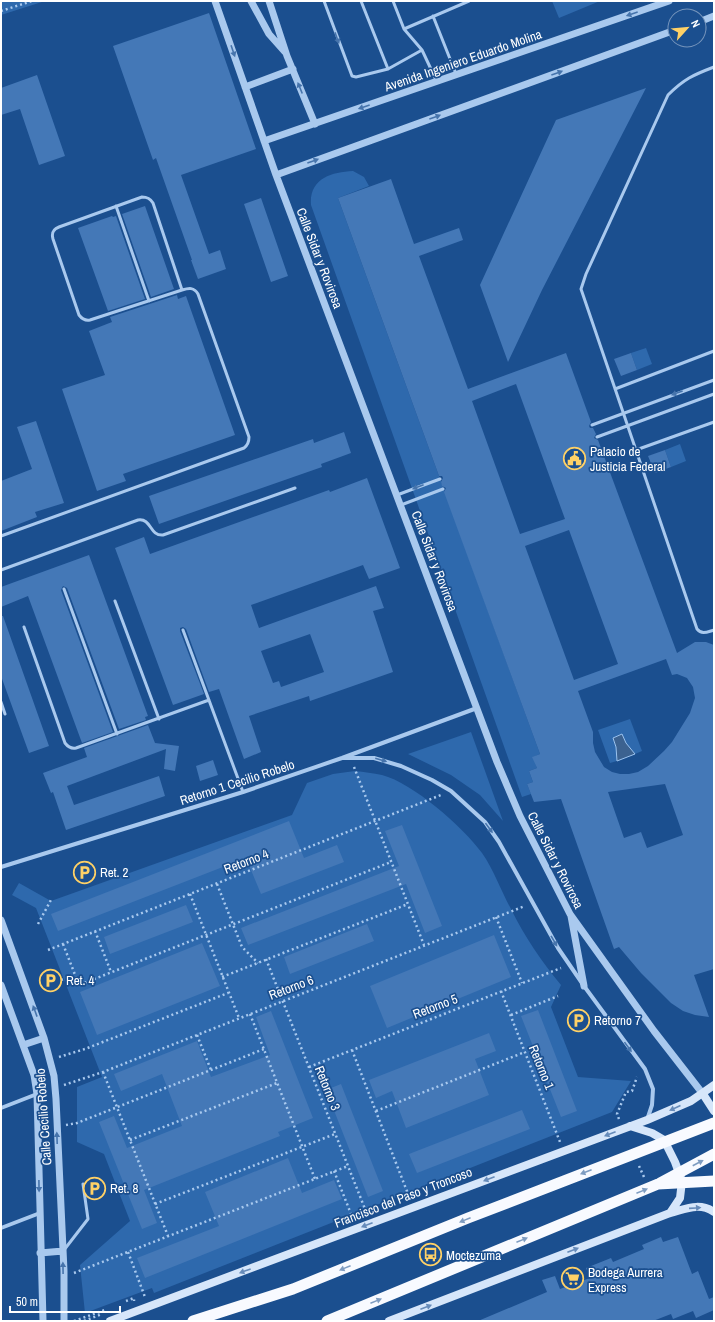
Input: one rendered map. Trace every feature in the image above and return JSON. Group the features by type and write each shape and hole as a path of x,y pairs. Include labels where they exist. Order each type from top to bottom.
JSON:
{"highway":[{"path":"193,1321 292,1289 714,1123"},
{"path":"327,1321 658,1184 714,1154"},
{"path":"658,1184 714,1181"}],"main road":[{"name":"Francisco del Paso y Troncoso","path":"110,1321 647,1120 679,1107 703,1094 714,1085"},
{"path":"703,1094 714,1111"},
{"path":"630,1126 652,1133 664,1140 675,1162 682,1181 680,1198 670,1213"},
{"path":"389,1321 670,1213 694,1207 707,1208 714,1212"}],"street":[{"name":"Calle Sidar y Rovirosa","path":"215,1 276,175 497,762 520,816 544,866 570,914 654,1031 703,1094"},
{"path":"220,1 226,32"},
{"path":"251,1 269,34 287,56"},
{"path":"269,1 287,56 315,124"},
{"name":"Avenida Ingeniero Eduardo Molina","path":"264,141 669,1"},
{"path":"276,175 667,33"},
{"path":"245,86 293,69"},
{"name":"Retorno 1 Cecilio Robelo","path":"1,867 243,792 342,758 477,708"},
{"path":"342,758 374,758 401,766 432,780 451,791 484,822 499,842 532,903 569,965 645,1069 653,1089 652,1105 647,1120"},
{"path":"570,914 584,986"},
{"name":"Calle Cecilio Robelo","path":"1,920 44,1038 51,1060 56,1088 63,1251 64,1321"},
{"name":"Calle Cecilio Robelo","path":"1,985 2,994 34,1075 37,1094 40,1254 43,1321"},
{"path":"23,1045 44,1038"},
{"path":"1,1108 37,1094"},
{"path":"688,1183 714,1184"},
{"path":"1,1228 40,1213"},
{"path":"40,1254 63,1251"}],"lane":[{"path":"324,1 352,76 356,77 388,69 422,50"},
{"path":"361,1 388,69"},
{"path":"393,1 404,29 422,50 437,82"},
{"path":"404,29 469,1"},
{"path":"433,16 457,75"},
{"path":"714,67 691,76 679,84 668,95 586,274 581,289 697,629 701,633 714,630"},
{"path":"1,536 244,448 247,445 249,437 196,290 191,288 182,290 86,321 82,319 80,315 52,235 56,228 142,197 146,197 153,203 182,290"},
{"path":"116,206 149,301"},
{"path":"614,389 714,351"},
{"path":"592,425 714,380"},
{"path":"597,437 714,394"},
{"path":"636,450 714,422"},
{"path":"397,495 440,479"},
{"path":"1,570 138,520 143,519 147,521 154,533 163,535 294,488"},
{"path":"401,506 443,489"},
{"path":"64,589 117,734"},
{"path":"115,601 158,719"},
{"path":"24,627 68,746 72,748 117,734 209,700"},
{"path":"183,630 243,792"},
{"path":"1,702 5,714"},
{"path":"63,1251 88,1219 83,1184"}],"path":[{"path":"1,11 32,1"},
{"path":"350,757 424,945"},
{"name":"Retorno 4","path":"48,950 451,791"},
{"path":"62,944 79,985 391,862"},
{"path":"217,884 242,947 258,963"},
{"path":"190,894 238,1018"},
{"path":"38,924 52,898"},
{"name":"Retorno 6","path":"56,1088 103,1072 532,903"},
{"path":"222,977 408,904"},
{"path":"496,917 522,983"},
{"path":"95,931 111,972"},
{"name":"Retorno 3","path":"266,959 370,1224"},
{"name":"Retorno 5","path":"309,1067 569,965"},
{"path":"61,980 74,974"},
{"name":"Retorno 1","path":"501,991 558,1134 563,1151"},
{"path":"51,1060 85,1049 228,993"},
{"path":"511,1015 558,996"},
{"path":"250,1014 315,1179"},
{"path":"197,1035 211,1070"},
{"path":"57,1128 77,1123 264,1049"},
{"path":"352,1050 413,1208"},
{"path":"376,1111 525,1052"},
{"path":"103,1072 168,1236"},
{"path":"617,1114 626,1092 632,1091 638,1078"},
{"path":"130,1140 277,1083"},
{"path":"155,1204 335,1134"},
{"path":"63,1277 348,1166"},
{"path":"334,1171 356,1229"},
{"path":"128,1252 149,1306"},
{"path":"74,1321 97,1313"}],"shaded area":[{"path":"1,1 45,1 1,15"},
{"path":"552,1 600,1 559,18"},
{"path":"353,171 364,177 369,186 338,198 540,754 533,757 537,768 529,771 533,782 527,784 531,794 522,797 311,205 311,196 318,183 330,175"},
{"path":"646,348 652,364 637,370 631,353"},
{"path":"680,444 686,461 671,467 665,450"},
{"path":"630,719 642,751 635,754 626,743 622,734 613,738 616,747 617,761 610,763 598,730"},
{"path":"471,732 503,821 480,795 451,775 408,754"},
{"path":"622,734 626,743 635,754 617,761 616,747 613,738"},
{"path":"355,771 382,775 408,787 436,807 474,843 490,866 507,902 528,939 540,958 561,985 551,1007 578,1077 631,1081 612,1112 154,1293 152,1288 85,1313 80,1265 130,1221 104,1154 77,1142 77,1087 102,1077 36,908 12,895 19,883 51,901 292,815 307,783 333,774"}],"building":[{"path":"209,13 256,149 181,175 209,254 220,250 226,269 198,279 156,158 153,160 113,46"},
{"path":"37,75 65,156 39,165 20,109 1,115 1,88"},
{"path":"646,88 542,290 508,362 480,285 556,120"},
{"name":"Palacio de Justicia Federal","path":"391,179 414,244 459,228 463,240 419,256 468,389 566,353 591,422 589,426 590,428 593,428 596,434 594,438 598,440 677,653 695,642 706,642 714,645 714,969 694,975 709,1017 683,1011 671,1003 641,973 619,947 614,949 561,799 534,802 527,784 533,782 529,771 537,768 532,757 540,754 444,492 446,488 442,486 441,482 443,478 442,476 439,476 338,198","holes":["516,384 565,519 520,534 472,401","569,530 618,664 574,680 525,546","666,659 672,675 677,674 687,678 693,687 695,698 690,713 672,742 664,751 648,766 638,772 620,774 612,772 604,767 595,752 593,732 578,691","665,784 683,835 647,848 641,832 624,838 608,792"]},
{"path":"261,198 288,276 271,282 244,204"},
{"path":"145,206 174,289 151,297 122,214"},
{"path":"112,216 116,216 145,299 108,311 78,228"},
{"path":"177,295 178,299 186,296 235,435 123,474 126,481 97,491 62,389 105,375 89,331 112,322 110,317"},
{"path":"631,353 637,370 621,376 614,359"},
{"path":"36,421 64,503 35,512 37,517 1,531 1,481 32,469 17,427"},
{"path":"344,432 351,453 321,464 322,467 159,524 149,496 313,439 314,443"},
{"path":"665,450 671,467 655,473 648,456"},
{"path":"367,478 400,568 369,579 363,565 251,605 259,628 376,586 384,608 373,611 393,672 310,701 309,696 249,716 261,752 244,759 219,689 209,692 186,629 183,627 180,628 180,631 204,694 173,705 115,548 144,537 150,554 329,490 330,492","holes":["310,634 324,672 281,687 279,681 273,683 261,651"]},
{"path":"89,555 148,716 145,717 146,720 119,729 67,588 63,586 61,590 113,732 82,743 28,596 1,607 1,587"},
{"path":"1,616 3,616 49,746 29,753 1,676"},
{"path":"148,725 155,743 179,746 175,771 164,769 166,749 67,786 74,805 159,776 165,796 66,830 53,792 51,793 43,773 87,757 84,748"},
{"path":"213,760 218,775 200,781 196,766"},
{"path":"289,821 304,858 337,845 344,862 261,894 246,858 58,931 51,914"},
{"path":"402,825 442,926 425,933 406,884 248,945 241,928 399,866 385,831"},
{"path":"186,905 193,922 110,954 104,937"},
{"path":"367,924 374,941 290,974 284,957"},
{"path":"494,935 511,977 387,1028 370,986"},
{"path":"202,943 220,986 97,1035 80,992"},
{"path":"538,1010 577,1111 561,1117 521,1016"},
{"path":"271,1011 313,1118 278,1132 280,1136 144,1190 157,1223 142,1229 99,1122 114,1116 127,1148 182,1126 162,1074 121,1091 114,1074 197,1041 211,1077 270,1055 256,1017"},
{"path":"489,1033 496,1051 475,1059 489,1095 406,1128 392,1091 376,1098 369,1080"},
{"path":"341,1084 383,1191 368,1197 326,1090"},
{"path":"522,1110 530,1129 417,1173 409,1154"},
{"path":"288,1158 302,1193 334,1180 342,1199 145,1278 137,1258 219,1226 205,1192"},
{"path":"661,1237 663,1242 678,1237 692,1274 698,1271 709,1299 714,1297 714,1310 696,1318 693,1311 673,1319 671,1314 653,1321 478,1321 547,1292 542,1280 555,1276 560,1289 590,1278 586,1268 611,1258 613,1262 644,1249 642,1245"}],"place":[{"name":"Palacio de Justicia Federal","path":"574,458"},
{"name":"Ret. 2","path":"84,872"},
{"name":"Ret. 4","path":"51,980"},
{"name":"Retorno 7","path":"579,1020"},
{"name":"Ret. 8","path":"94,1188"},
{"name":"Moctezuma","path":"431,1255"},
{"name":"Bodega Aurrera Express","path":"573,1279"}]}
